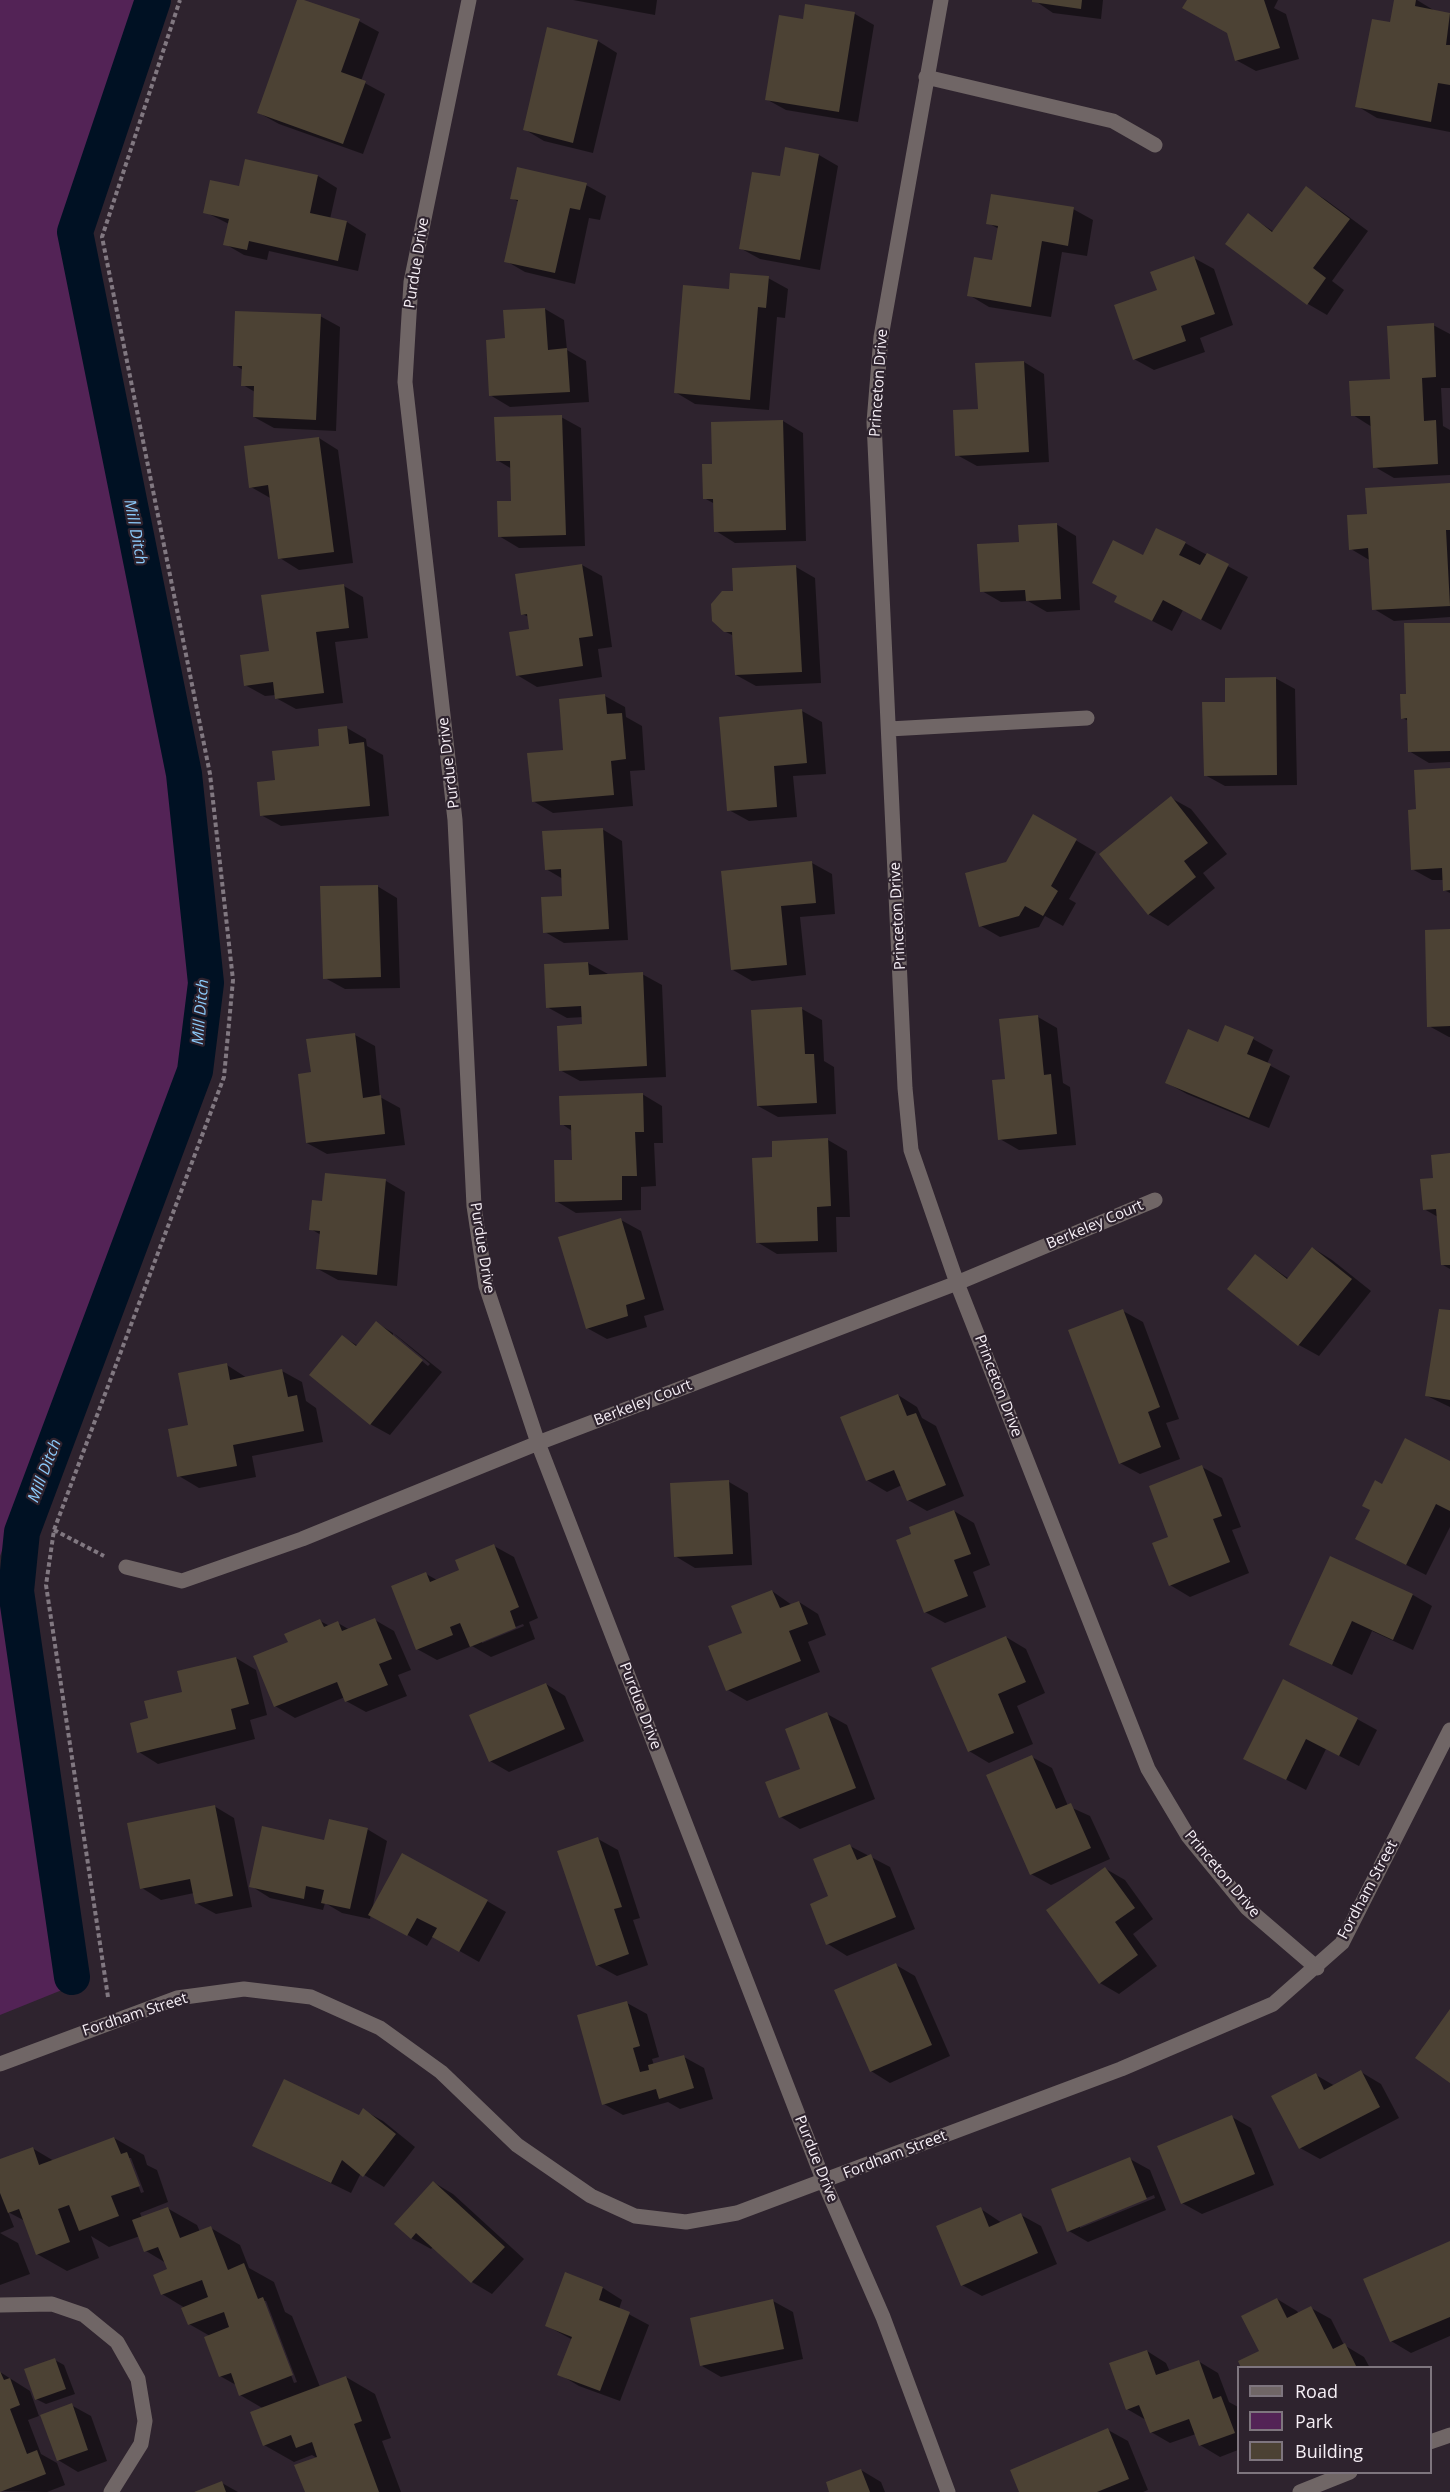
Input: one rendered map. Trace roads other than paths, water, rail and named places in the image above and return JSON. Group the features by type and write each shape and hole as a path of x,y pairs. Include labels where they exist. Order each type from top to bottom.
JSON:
{"street":[{"name":"Purdue Drive","path":"469,0 411,282 405,382 455,820 474,1206 486,1286 538,1443 824,2182 883,2317 948,2492"},
{"name":"Princeton Drive","path":"941,0 881,337 874,422 905,1088 911,1150 957,1283 1148,1769 1188,1836 1247,1908 1317,1968"},
{"path":"926,77 1113,121 1155,145"},
{"path":"889,729 1088,718"},
{"name":"Berkeley Court","path":"126,1567 182,1581 303,1539 538,1443 957,1283 1155,1200"},
{"name":"Fordham Street","path":"0,2064 177,1998 244,1989 311,1997 380,2028 441,2072 517,2145 591,2196 635,2216 686,2222 737,2213 1121,2069 1274,2004 1317,1968 1342,1943 1450,1730"},
{"path":"0,2305 52,2304 84,2315 117,2342 138,2379 145,2421 141,2444 111,2492"},
{"path":"1432,2442 1450,2435"},
{"path":"1300,2492 1345,2474"}],"waterway":[{"name":"Mill Ditch","path":"72,1977 16,1591 22,1532 195,1071 206,983 184,774 75,232 153,0"}]}
